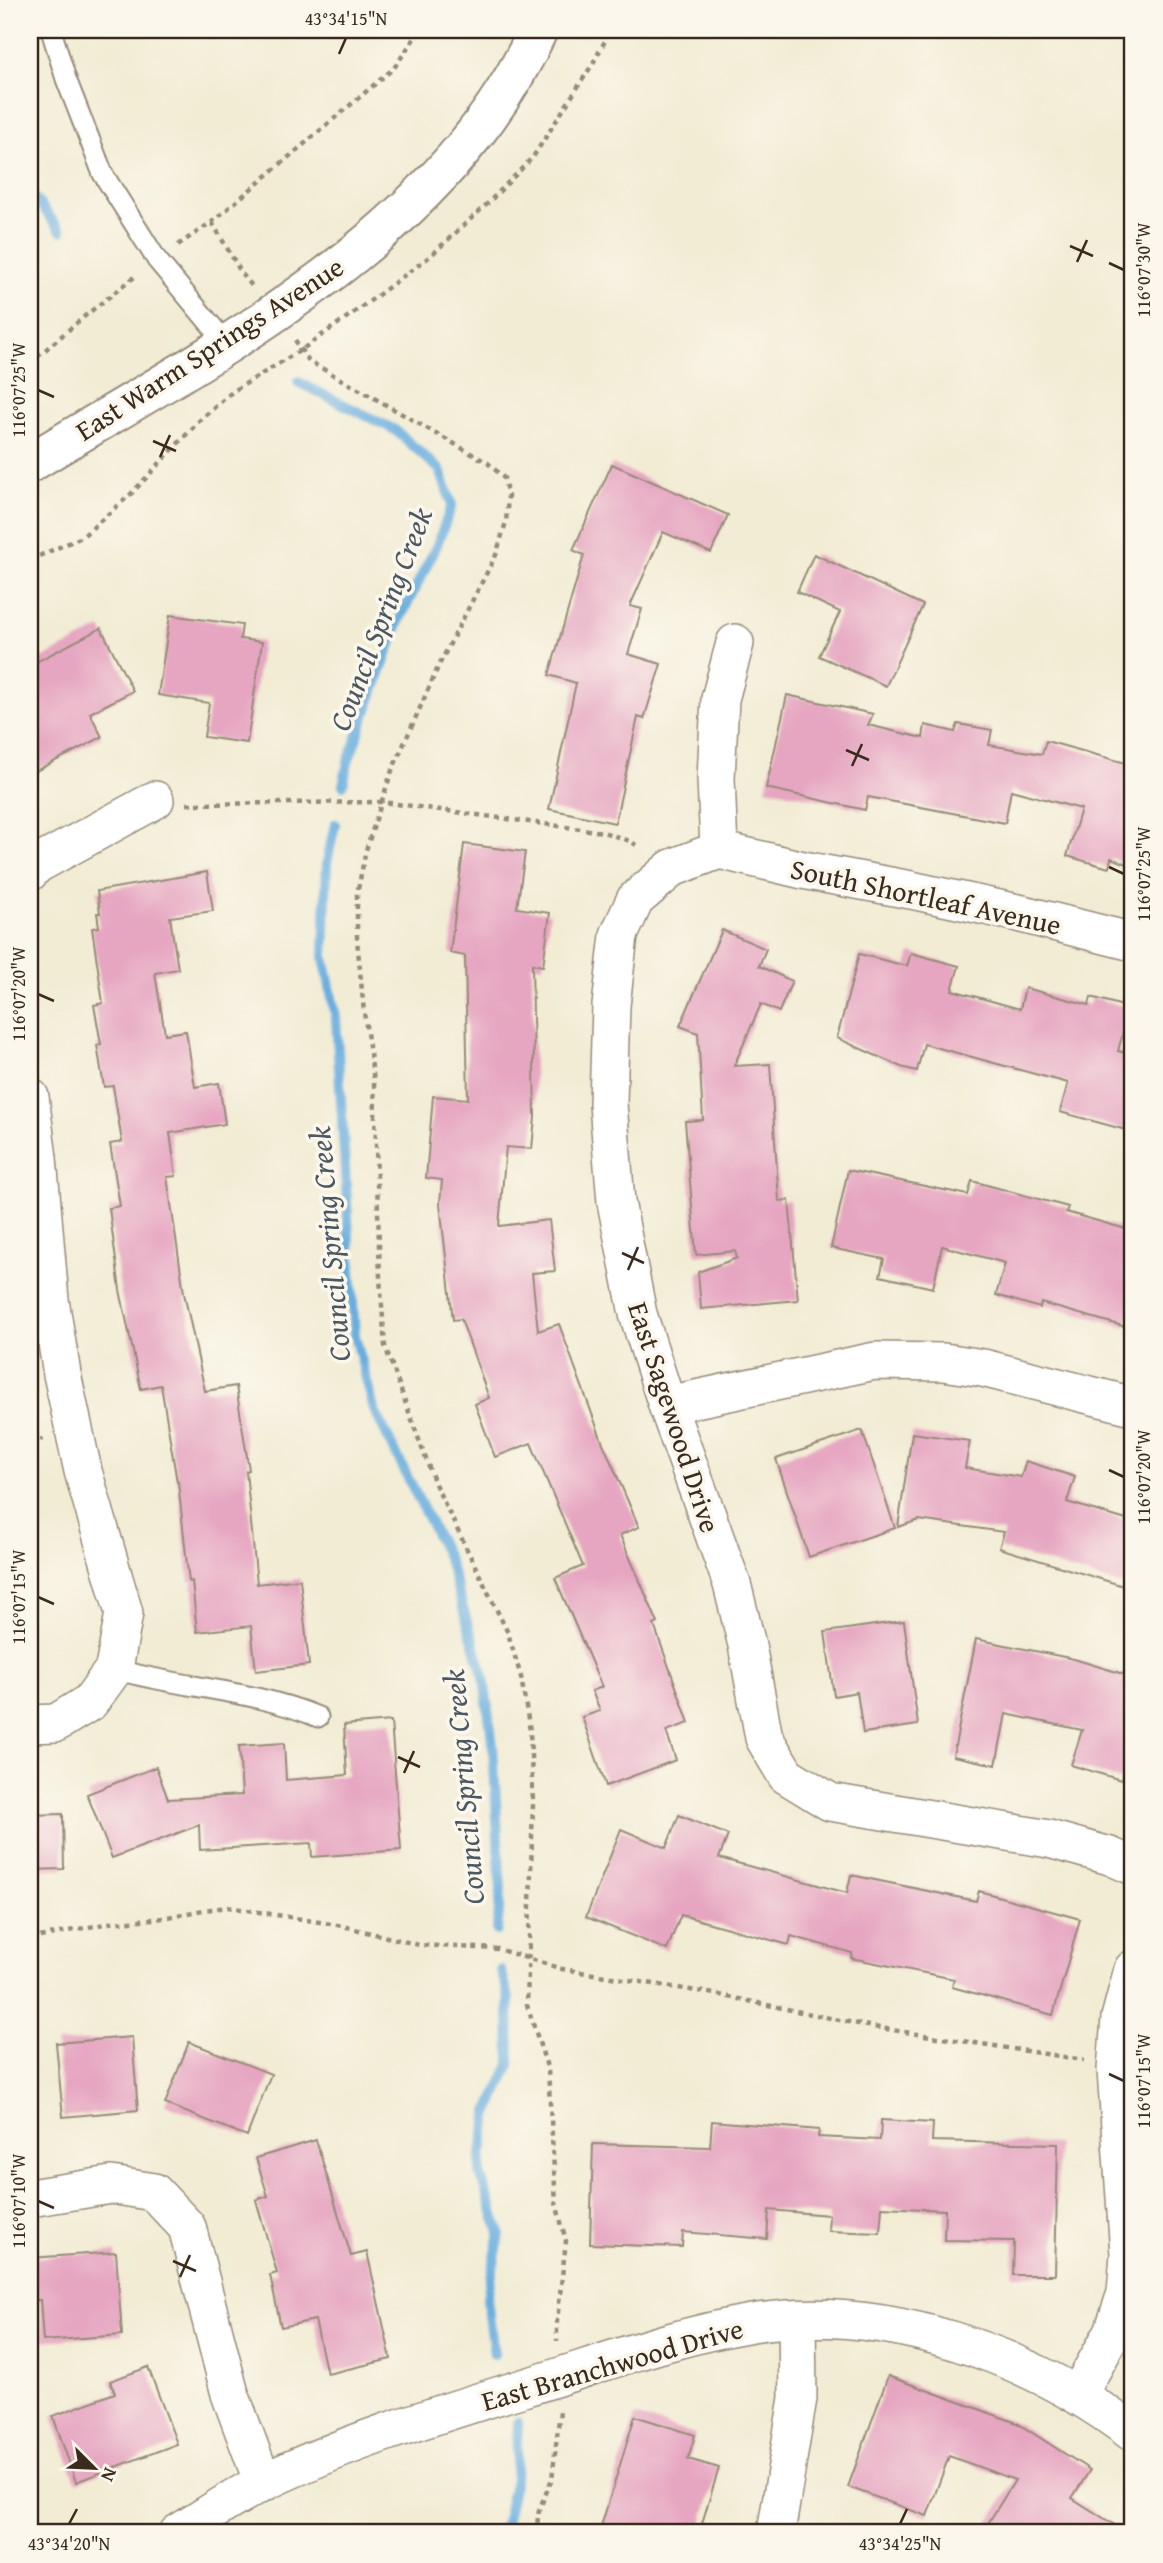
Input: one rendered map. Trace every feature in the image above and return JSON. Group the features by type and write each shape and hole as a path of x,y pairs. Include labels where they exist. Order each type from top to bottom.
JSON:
{"street":[{"name":"East Warm Springs Avenue","path":"30,463 226,343 327,275 404,211 458,153 505,93 538,30"},
{"path":"719,850 716,778 720,699 735,643"},
{"path":"30,872 36,866 155,800"},
{"name":"South Shortleaf Avenue","path":"719,850 803,870 1018,913 1133,942"},
{"name":"East Sagewood Drive","path":"719,850 672,868 635,900 619,935 611,1006 608,1104 616,1202 638,1314 667,1405 732,1584 747,1645 764,1738 786,1775 830,1802 1049,1839 1110,1856 1133,1866"},
{"path":"30,1097 50,1300 62,1374 83,1471 124,1614 114,1669 90,1702 55,1723 30,1724"},
{"path":"667,1405 875,1361 944,1362 984,1368 1133,1406"},
{"path":"1078,2395 1113,2332 1126,2293 1129,2254 1116,2070 1120,2018 1133,1969"},
{"path":"30,2197 111,2185 154,2192 187,2227 230,2394 263,2483"},
{"path":"776,2533 798,2398 797,2320"},
{"name":"East Branchwood Drive","path":"178,2533 263,2483 440,2414 705,2332 754,2323 837,2320 900,2327 970,2346 1008,2360 1078,2395 1133,2432"}],"lane":[{"path":"51,30 66,79 103,174 157,260 226,343"},
{"path":"114,1669 151,1679 296,1707 318,1717"}],"path":[{"path":"30,363 86,315 212,222 394,68 421,30"},
{"path":"212,222 243,274"},
{"path":"290,329 300,350 309,361 488,463 504,478 508,497 506,522 496,555 434,676 391,773 366,850 357,894 357,939 374,1081 380,1278 385,1346 435,1484 508,1633 521,1677 530,1731 532,1780 527,2005 548,2070 556,2203 566,2241 557,2321 557,2353"},
{"path":"155,800 185,804 382,802 603,832 636,845"},
{"path":"30,1440 44,1439"},
{"path":"30,1939 109,1923 163,1919 229,1907 343,1926 419,1945 498,1949 562,1969 715,1994 873,2027 1096,2061"},
{"path":"536,2533 539,2510 552,2479 561,2404"}],"building":[{"path":"612,464 728,515 711,553 663,532 630,606 642,609 628,654 661,664 644,719 638,717 615,823 549,809 576,683 549,675 584,555 573,550"},
{"path":"814,554 923,605 886,686 819,656 840,612 797,592"},
{"path":"170,615 242,625 240,639 262,642 247,743 204,737 209,703 158,695"},
{"path":"101,628 133,691 90,713 102,737 30,774 30,665"},
{"path":"787,695 873,714 868,725 923,738 925,725 955,732 958,724 992,730 989,745 1042,754 1046,741 1133,765 1133,866 1111,858 1109,868 1067,856 1081,809 1011,790 1005,823 868,797 865,810 766,788"},
{"path":"464,844 525,852 517,908 550,913 543,966 532,964 535,1117 532,1149 506,1147 499,1226 549,1220 555,1271 532,1273 538,1331 559,1324 602,1441 639,1527 620,1535 658,1623 654,1625 689,1723 666,1731 676,1760 606,1786 582,1717 600,1711 592,1691 602,1687 555,1578 583,1566 531,1443 495,1457 475,1404 489,1398 461,1319 453,1320 440,1204 442,1180 426,1178 433,1096 468,1099 465,956 450,953"},
{"path":"207,872 213,911 170,917 178,969 155,973 165,1034 186,1031 195,1087 219,1083 225,1124 170,1133 176,1176 167,1177 184,1293 205,1391 236,1386 249,1470 246,1471 257,1584 300,1579 309,1665 256,1671 251,1626 197,1632 178,1482 161,1385 141,1389 120,1290 109,1208 120,1206 110,1144 122,1142 113,1086 104,1087 97,1045 101,1044 94,1005 103,1003 92,928 99,927 97,891"},
{"path":"722,930 766,949 759,966 792,981 779,1012 761,1004 734,1066 770,1064 779,1201 789,1200 798,1300 701,1309 698,1272 737,1258 735,1251 696,1255 685,1121 703,1120 698,1033 680,1026"},
{"path":"911,953 959,966 952,990 1020,1009 1025,988 1089,1005 1091,997 1130,1008 1118,1051 1133,1055 1133,1132 1060,1112 1068,1083 924,1044 917,1071 901,1067 837,1038 859,954 907,966"},
{"path":"848,1170 968,1195 972,1181 1068,1207 1066,1212 1133,1231 1133,1304 1126,1327 1041,1303 1040,1308 996,1295 1005,1263 942,1246 933,1288 880,1276 884,1259 831,1248"},
{"path":"862,1430 895,1528 809,1557 776,1459"},
{"path":"912,1433 970,1441 965,1468 1021,1477 1026,1461 1075,1477 1067,1502 1133,1522 1133,1589 999,1548 1004,1532 919,1520 898,1527"},
{"path":"904,1621 918,1725 863,1733 857,1692 834,1696 825,1632"},
{"path":"976,1639 1074,1659 1133,1677 1133,1774 1124,1771 1121,1780 1071,1765 1082,1730 1006,1714 996,1765 953,1756"},
{"path":"391,1721 401,1850 312,1857 311,1843 200,1850 199,1825 112,1858 87,1794 156,1767 168,1799 242,1795 239,1746 284,1743 286,1780 347,1775 344,1725"},
{"path":"63,1814 64,1869 30,1870 30,1815"},
{"path":"679,1815 728,1835 719,1858 847,1893 851,1875 976,1901 979,1891 1080,1919 1053,2015 952,1987 954,1979 851,1958 852,1953 791,1936 789,1945 681,1915 667,1950 586,1917 621,1829 666,1848"},
{"path":"132,2037 138,2110 63,2117 56,2043"},
{"path":"189,2042 271,2074 247,2136 165,2104"},
{"path":"881,2120 933,2123 932,2141 1058,2144 1055,2275 1013,2275 1014,2241 944,2240 945,2210 882,2207 880,2233 828,2231 829,2215 769,2210 767,2239 683,2232 682,2247 590,2244 593,2144 710,2147 712,2121 819,2130 818,2137 880,2140"},
{"path":"316,2140 351,2256 367,2252 391,2359 327,2374 315,2320 281,2327 270,2275 277,2273 256,2200 268,2196 256,2158"},
{"path":"116,2252 122,2335 43,2341 40,2300 30,2300 30,2258"},
{"path":"148,2367 177,2444 76,2482 53,2416 115,2393 110,2381"},
{"path":"888,2376 1017,2423 1090,2470 1072,2498 1127,2533 982,2533 1015,2480 949,2456 927,2516 848,2487"},
{"path":"635,2416 695,2435 688,2459 719,2468 699,2533 599,2533"}],"waterway":[{"name":"Council Spring Creek","path":"30,192 61,231"},
{"name":"Council Spring Creek","path":"298,382 395,430 440,470 452,505 436,547 400,619 348,762 343,785"},
{"name":"Council Spring Creek","path":"335,824 327,862 324,957 336,1018 355,1336 374,1409 448,1559 484,1677 493,1747 501,1891 497,1931"},
{"name":"Council Spring Creek","path":"494,2354 487,2298 500,2233 480,2174 489,2112 510,2064 509,1998 501,1970"},
{"name":"Council Spring Creek","path":"503,2533 515,2479 518,2422"}]}
